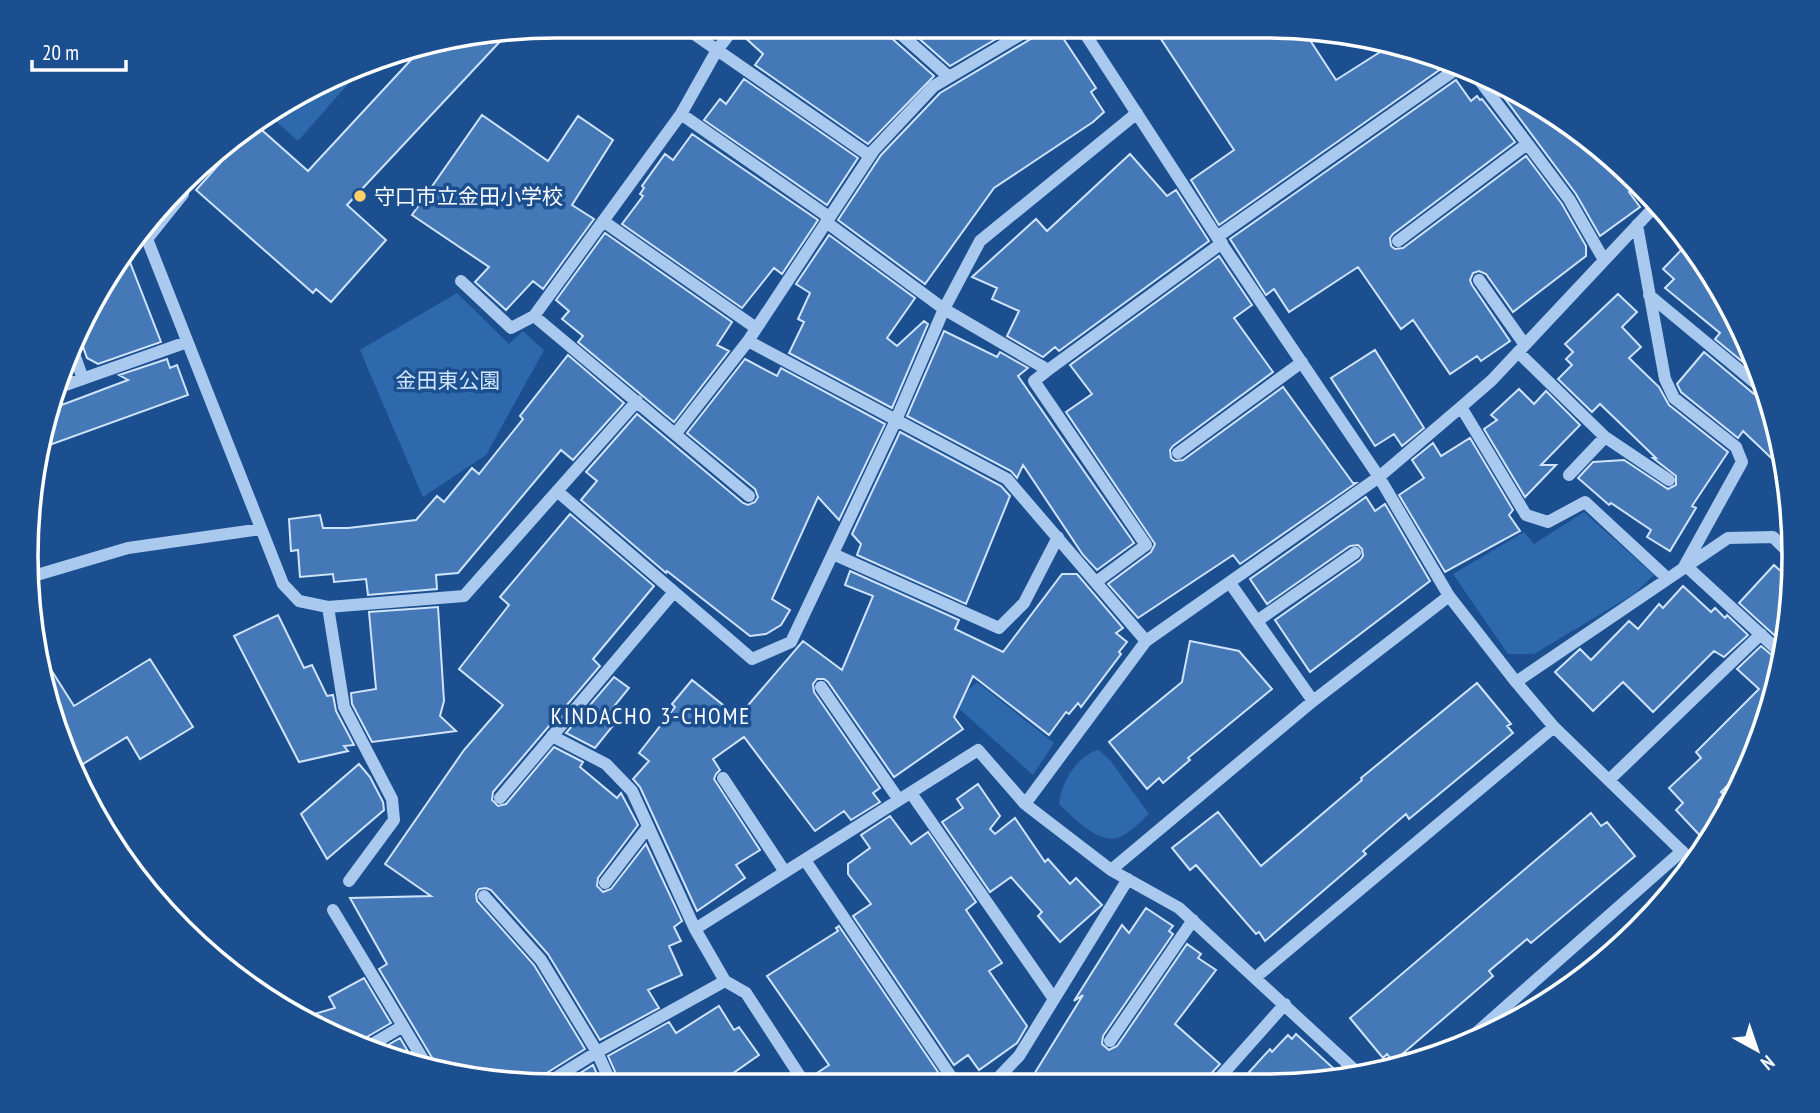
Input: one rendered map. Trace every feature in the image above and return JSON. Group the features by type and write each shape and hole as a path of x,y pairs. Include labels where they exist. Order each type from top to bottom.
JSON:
{"street":[{"path":"700,38 870,156"},
{"path":"461,281 511,328 534,316 681,114 726,38"},
{"path":"905,38 949,77"},
{"path":"676,433 748,341 870,156 934,86 1015,38"},
{"path":"1088,38 1219,240 1380,477 1449,596 1554,727 1686,855"},
{"path":"1096,582 1146,545 1034,381 1219,240 1450,74"},
{"path":"1486,89 1569,200 1604,260"},
{"path":"557,491 752,659 791,642 896,421 944,309 980,241 1137,113"},
{"path":"681,114 828,220 944,309 1048,370"},
{"path":"1398,241 1527,144"},
{"path":"1026,804 1146,641 1380,477 1492,380 1650,212"},
{"path":"603,221 756,328"},
{"path":"1637,225 1664,379 1674,398 1736,447 1742,462 1685,565"},
{"path":"147,240 283,584 299,601 328,607 464,596 637,401"},
{"path":"1479,280 1521,349 1605,437 1669,480"},
{"path":"1649,295 1750,378"},
{"path":"534,316 749,496"},
{"path":"748,341 1007,479 1146,641"},
{"path":"68,384 187,342"},
{"path":"77,361 83,379"},
{"path":"1178,453 1302,362"},
{"path":"1461,407 1526,515 1548,522 1585,502 1667,578"},
{"path":"1569,475 1605,437"},
{"path":"39,574 128,548 261,528"},
{"path":"833,554 999,628 1024,603 1058,537"},
{"path":"1516,682 1728,538 1773,537 1781,545"},
{"path":"1257,621 1355,553"},
{"path":"1685,565 1774,646"},
{"path":"1230,583 1312,701"},
{"path":"500,798 674,592"},
{"path":"1111,870 1312,701 1449,596"},
{"path":"328,607 344,708 392,799 394,820 349,881"},
{"path":"1609,780 1760,634"},
{"path":"821,687 899,800"},
{"path":"1256,976 1554,727"},
{"path":"552,736 606,764 632,791 695,929 725,982 746,993 799,1074"},
{"path":"695,929 978,750 1026,804 1111,870 1179,908 1256,976 1352,1067"},
{"path":"723,778 786,872"},
{"path":"911,793 1054,999"},
{"path":"606,883 648,827"},
{"path":"1486,1024 1682,851"},
{"path":"804,860 949,1074"},
{"path":"1003,1074 1019,1056 1128,879"},
{"path":"484,896 541,960 597,1052 607,1074"},
{"path":"333,910 422,1057"},
{"path":"1110,1041 1192,920"},
{"path":"562,1074 725,982"},
{"path":"1223,1074 1285,1004"},
{"path":"376,1042 403,1026"}],"green space":[{"path":"350,81 298,141 276,121"},
{"name":"金田東公園","path":"457,293 509,344 523,331 544,350 486,455 423,497 360,350"},
{"path":"1584,512 1654,575 1634,594 1534,654 1508,654 1453,574 1524,532 1534,544"},
{"path":"977,682 1054,743 1033,775 954,704"},
{"path":"1099,750 1110,760 1149,814 1127,833 1116,838 1107,838 1089,830 1059,804 1063,787 1072,771 1084,757"}],"building":[{"path":"745,38 891,38 934,76 868,144 755,65 763,54"},
{"path":"918,38 998,38 950,66"},
{"path":"1032,38 1063,38 1096,88 1091,92 1104,112 994,188 925,284 838,220 881,155 940,93"},
{"path":"1160,38 1264,38 1311,41 1336,80 1381,52 1440,70 1219,225 1191,180 1234,150"},
{"path":"499,42 347,205 386,240 331,302 316,289 313,293 196,190 221,162 262,131 308,171 412,59 455,48"},
{"path":"744,79 858,158 827,205 704,120 720,99 726,104"},
{"path":"1456,80 1471,101 1477,96 1482,99 1515,142 1393,234 1390,238 1391,246 1395,249 1403,248 1526,156 1562,204 1586,246 1586,256 1513,312 1486,274 1479,271 1473,273 1470,280 1472,285 1510,341 1481,361 1477,356 1450,374 1413,320 1401,329 1358,267 1289,312 1274,289 1266,295 1230,239"},
{"path":"1505,98 1579,146 1630,190 1640,207 1600,236 1576,194"},
{"path":"482,115 548,161 578,116 613,140 572,205 594,219 543,289 533,281 506,310 475,282 489,267 412,215"},
{"path":"692,134 818,220 782,274 774,268 742,308 622,224 643,196 640,194 644,188 642,186 665,154 673,160"},
{"path":"1130,154 1167,196 1176,190 1209,241 1059,351 1055,347 1043,357 1007,336 1019,311 992,299 997,288 972,277 1036,219 1047,231"},
{"path":"605,233 732,322 717,345 729,351 674,422 578,342 583,336 562,319 569,311 556,300"},
{"path":"829,235 915,298 887,338 897,346 924,321 928,324 892,408 789,353 804,322 798,319 810,293 796,284"},
{"path":"1681,251 1712,298 1744,363 1715,339 1720,333 1665,288 1674,279 1663,269"},
{"path":"1219,256 1252,305 1234,318 1273,372 1173,446 1170,450 1171,458 1175,461 1183,460 1283,387 1353,483 1356,483 1240,564 1233,555 1138,618 1108,584 1151,552 1155,544 1066,412 1092,394 1070,365"},
{"path":"130,263 161,342 98,364 87,358 83,347 92,327"},
{"path":"1618,294 1637,312 1622,327 1641,347 1629,358 1659,387 1669,405 1728,452 1692,506 1696,508 1670,551 1647,537 1651,530 1611,503 1609,505 1578,478 1593,462 1624,460 1668,489 1676,485 1676,476 1653,458 1656,458 1600,404 1592,412 1558,379 1572,365 1566,359 1573,352 1565,344"},
{"path":"944,331 997,357 1000,352 1028,368 1018,376 1134,543 1097,570 1083,555 1023,465 1017,478 1011,471 907,416"},
{"path":"1375,350 1424,428 1402,446 1394,434 1375,446 1331,378"},
{"path":"1704,352 1755,394 1773,459 1743,431 1738,438 1681,392 1677,384"},
{"path":"568,355 624,403 573,460 561,450 458,573 436,575 437,589 368,595 366,579 334,582 333,574 300,577 298,550 291,551 289,519 320,515 323,528 348,528 416,520 437,496 444,502 472,468 479,474 523,419 520,416"},
{"path":"167,359 170,368 177,365 188,395 51,445 61,405 128,380 119,375"},
{"path":"745,359 777,376 781,368 885,424 839,520 818,497 772,599 790,610 781,625 766,634 750,636 667,571 666,573 581,500 597,481 586,472 637,414 743,503 748,505 755,502 758,497 755,489 687,433"},
{"path":"1519,389 1534,404 1546,391 1580,425 1541,465 1556,465 1525,497 1484,429 1497,420 1491,415"},
{"path":"900,432 1001,486 1010,496 966,604 857,555 861,544 852,534"},
{"path":"1470,438 1513,510 1509,515 1520,531 1445,572 1399,495 1424,478 1412,460 1433,443 1441,456"},
{"path":"1366,497 1375,511 1385,504 1430,581 1310,672 1275,620 1360,560 1363,556 1362,549 1358,545 1350,546 1267,604 1250,579"},
{"path":"570,514 654,586 593,659 600,666 493,792 492,800 498,806 506,804 554,747 583,762 580,767 617,798 621,793 638,825 598,878 597,886 603,892 611,889 646,844 682,921 674,927 681,941 669,946 682,975 648,990 659,1008 600,1040 548,954 491,890 479,889 476,894 477,901 534,965 585,1049 546,1074 489,1070 433,1060 379,969 387,964 350,898 431,896 385,864 464,750 503,705 459,669 509,605 500,597"},
{"path":"1774,565 1781,571 1775,636 1739,603"},
{"path":"850,571 959,620 955,629 1003,652 1062,574 1077,574 1123,628 1116,633 1127,642 1081,707 1078,703 1069,714 1066,712 1049,735 973,676 954,717 963,729 894,777 828,682 817,679 813,684 814,692 880,788 873,793 880,802 851,820 844,811 815,831 744,737 713,759 720,770 714,779 760,850 736,865 745,878 697,911 640,787 633,779 649,761 639,753 675,707 672,704 692,680 738,717 803,641 842,670 873,596 845,585"},
{"path":"1683,586 1711,612 1715,608 1725,618 1727,615 1748,635 1724,657 1714,651 1653,712 1623,682 1593,711 1555,672 1580,649 1591,660 1629,621 1638,629 1659,604 1663,608"},
{"path":"438,607 444,701 440,716 456,731 372,742 352,704 351,693 376,689 369,612"},
{"path":"278,615 304,668 312,665 327,696 333,695 336,711 354,745 344,746 348,751 299,762 234,636"},
{"path":"1190,641 1239,651 1272,689 1188,758 1190,760 1163,783 1159,778 1147,789 1109,742 1182,682"},
{"path":"1761,646 1772,656 1764,691 1742,755 1700,835 1676,810 1683,803 1669,788 1701,758 1696,752 1759,689 1737,669"},
{"path":"150,659 193,727 140,759 127,737 82,764 66,723 51,669 74,706"},
{"path":"614,677 629,688 607,715 616,722 595,748 566,733"},
{"path":"1477,683 1511,724 1507,726 1513,733 1409,819 1406,814 1363,851 1366,854 1265,941 1196,865 1190,870 1172,848 1218,812 1261,866 1362,780 1361,778"},
{"path":"359,764 370,777 383,802 384,810 327,859 301,814"},
{"path":"978,784 1000,816 990,829 995,834 1015,818 1045,862 1048,859 1070,884 1076,878 1102,905 1060,942 1038,916 1042,912 1011,877 990,892 942,822 963,808 957,799"},
{"path":"1591,813 1601,826 1607,822 1635,856 1531,943 1527,939 1489,971 1493,976 1399,1057 1391,1059 1387,1054 1383,1058 1350,1018"},
{"path":"890,816 911,844 928,832 976,902 966,910 1002,963 989,971 1027,1026 1017,1043 979,1070 968,1055 954,1065 853,916 871,904 848,874 848,864 870,848 861,835"},
{"path":"1146,908 1173,926 1169,931 1173,934 1103,1036 1102,1044 1109,1050 1117,1046 1187,944 1201,954 1198,958 1216,970 1175,1024 1220,1064 1211,1074 1034,1074 1083,995 1074,1001 1122,925 1129,933"},
{"path":"839,926 939,1074 816,1074 829,1065 767,976 838,931 836,928"},
{"path":"364,978 391,1023 365,1038 358,1035 314,1014 335,1008 329,997"},
{"path":"719,1006 734,1030 739,1027 759,1055 732,1074 616,1074 608,1056 669,1022 676,1033"},
{"path":"1296,1034 1335,1069 1247,1074 1270,1049 1272,1052 1288,1035 1292,1039"},
{"path":"400,1038 409,1053 390,1047 387,1046"},
{"path":"593,1065 597,1074 578,1074"}],"place":[{"name":"守口市立金田小学校","path":"360,196"}],"district":[{"name":"KINDACHO 3-CHOME","path":"651,715"}]}
